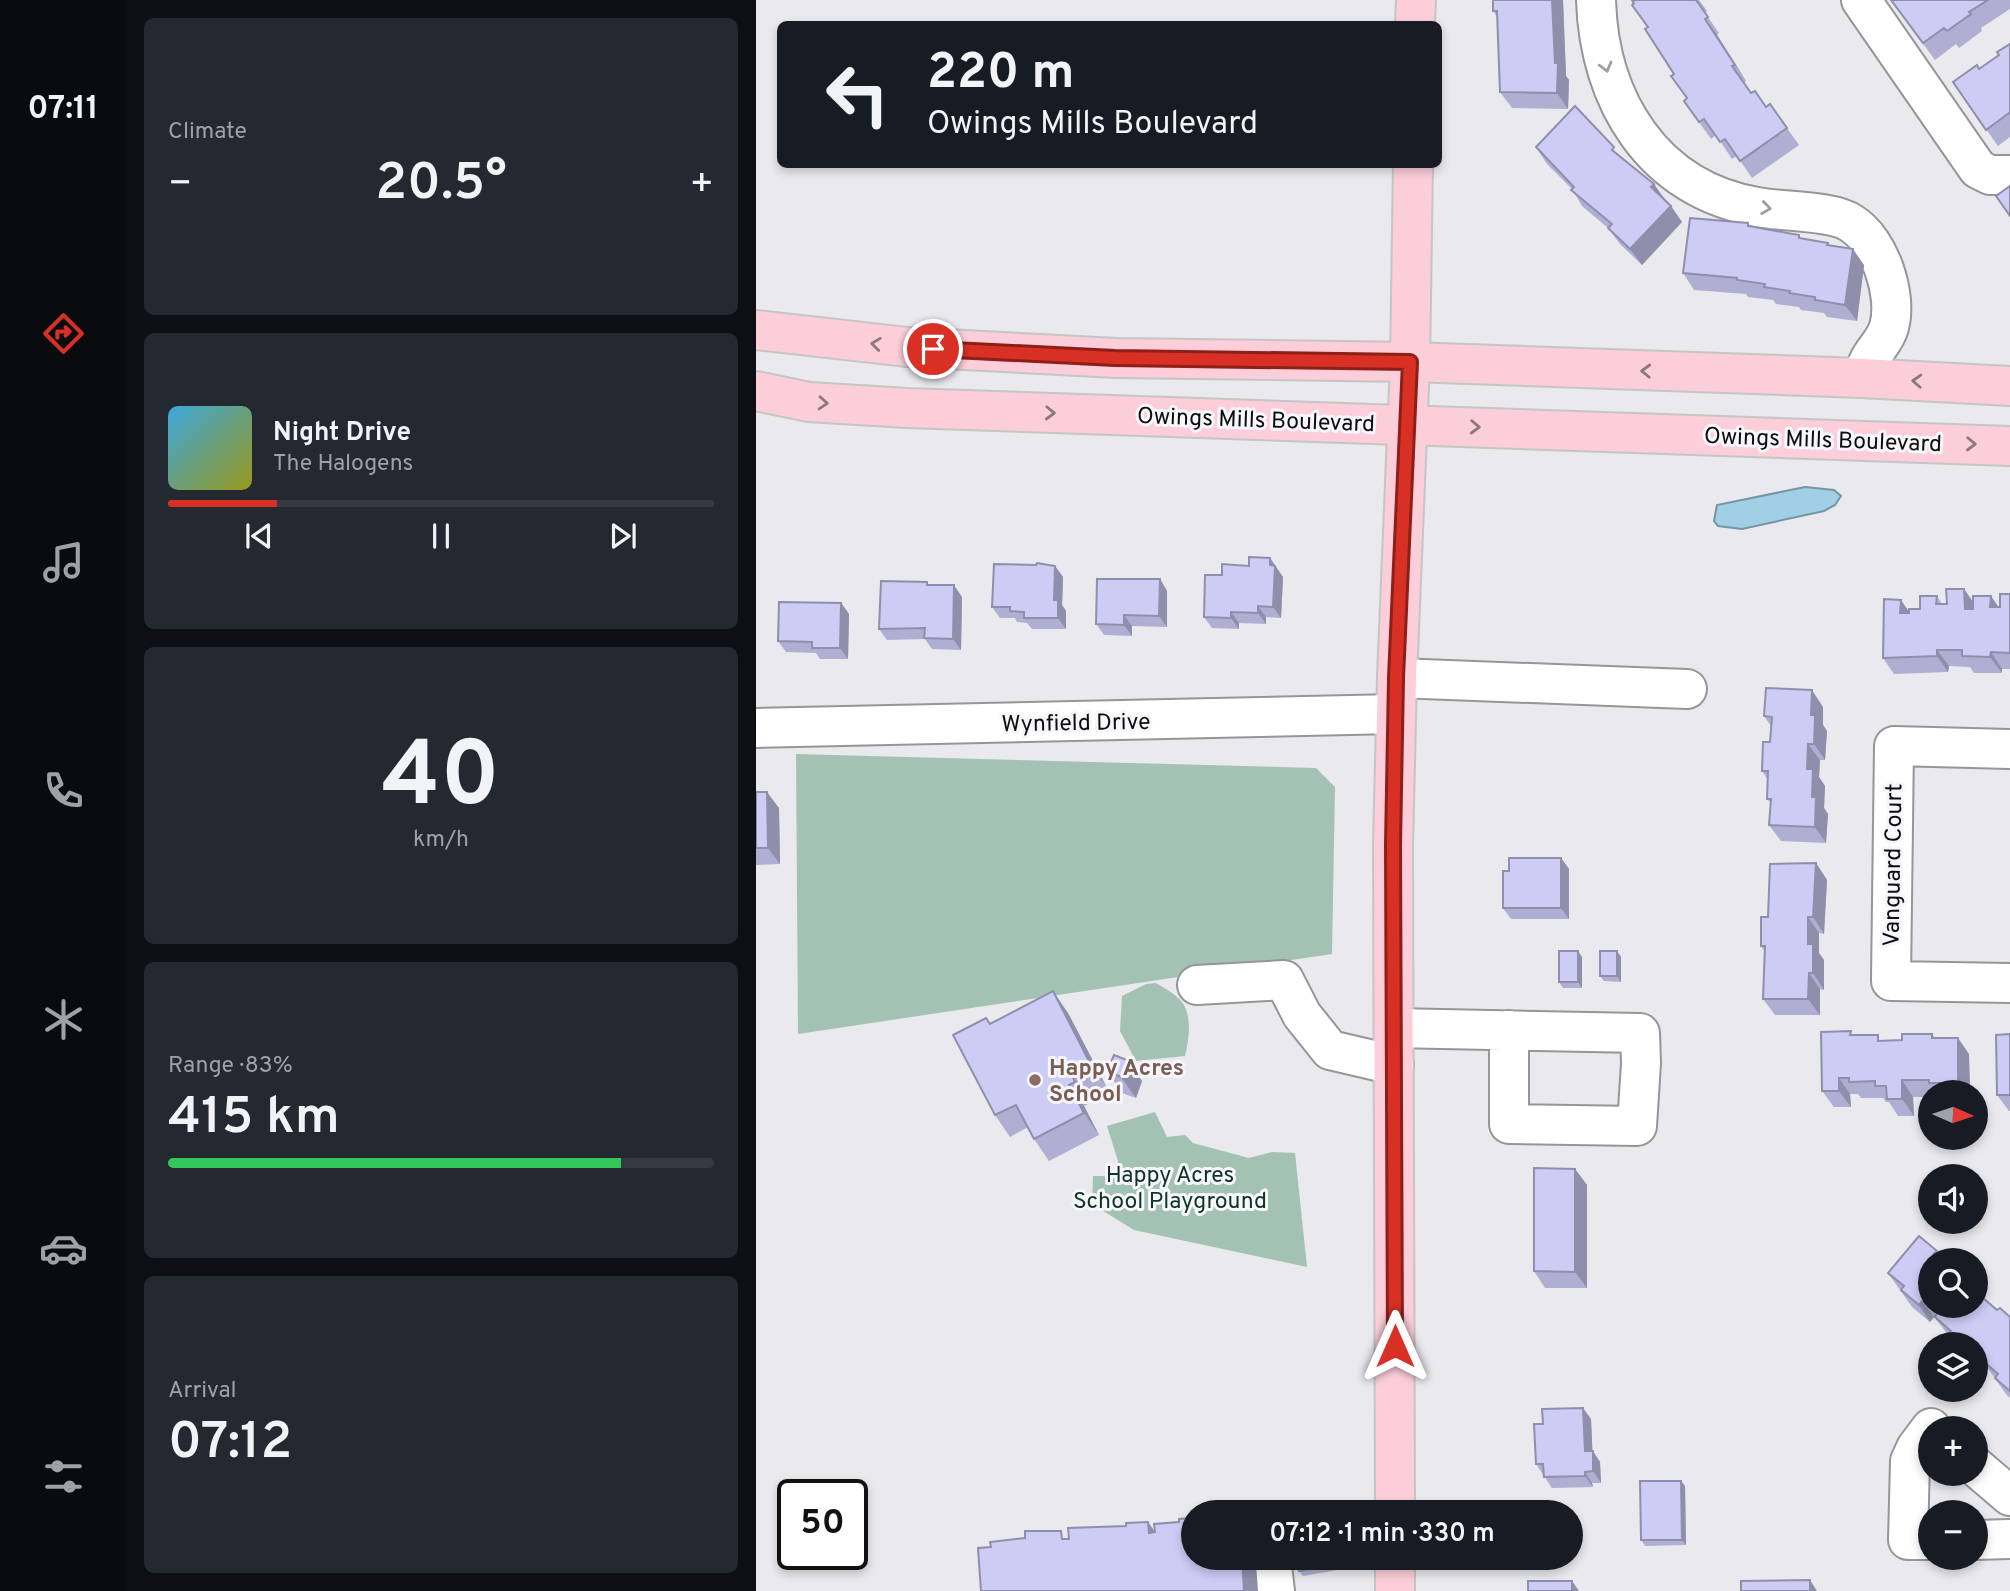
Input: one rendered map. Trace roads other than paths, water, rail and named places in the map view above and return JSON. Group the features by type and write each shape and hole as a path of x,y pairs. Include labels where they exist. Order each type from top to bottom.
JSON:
{"main road":[{"path":"1415,21 1416,0"},
{"path":"1395,1500 1393,845 1396,696 1410,362 1413,168"},
{"path":"756,330 907,347 1115,358 1410,362 2010,386"},
{"name":"Owings Mills Boulevard","path":"756,391 809,402 907,408 2010,446"},
{"path":"1395,1570 1395,1591"}],"street":[{"path":"1596,0 1597,31 1607,75 1627,116 1658,159 1688,183 1723,199 1758,208 1835,217 1851,222 1862,232 1883,264 1890,286 1892,310 1889,328 1880,346 1872,354 1862,378"},
{"path":"1861,0 1978,169 1990,175 2010,176"},
{"name":"Wynfield Drive","path":"756,728 1396,696 1686,688"},
{"name":"Vanguard Court","path":"2010,749 1894,746 1891,981 2010,983"},
{"path":"1197,985 1284,980 1301,1015 1330,1049 1394,1046 1509,1030"},
{"path":"1918,1445 1910,1461 1908,1540 1918,1540"},
{"path":"1988,1477 2010,1496"},
{"path":"1988,1540 2010,1539"},
{"path":"1272,1570 1275,1591"}],"water":[{"path":"1805,487 1834,490 1841,496 1835,505 1824,511 1742,529 1718,526 1714,521 1717,505"}],"place":[{"name":"Happy Acres School","path":"1035,1080"}],"park label":[{"name":"Happy Acres School Playground","path":"1170,1187"}]}
